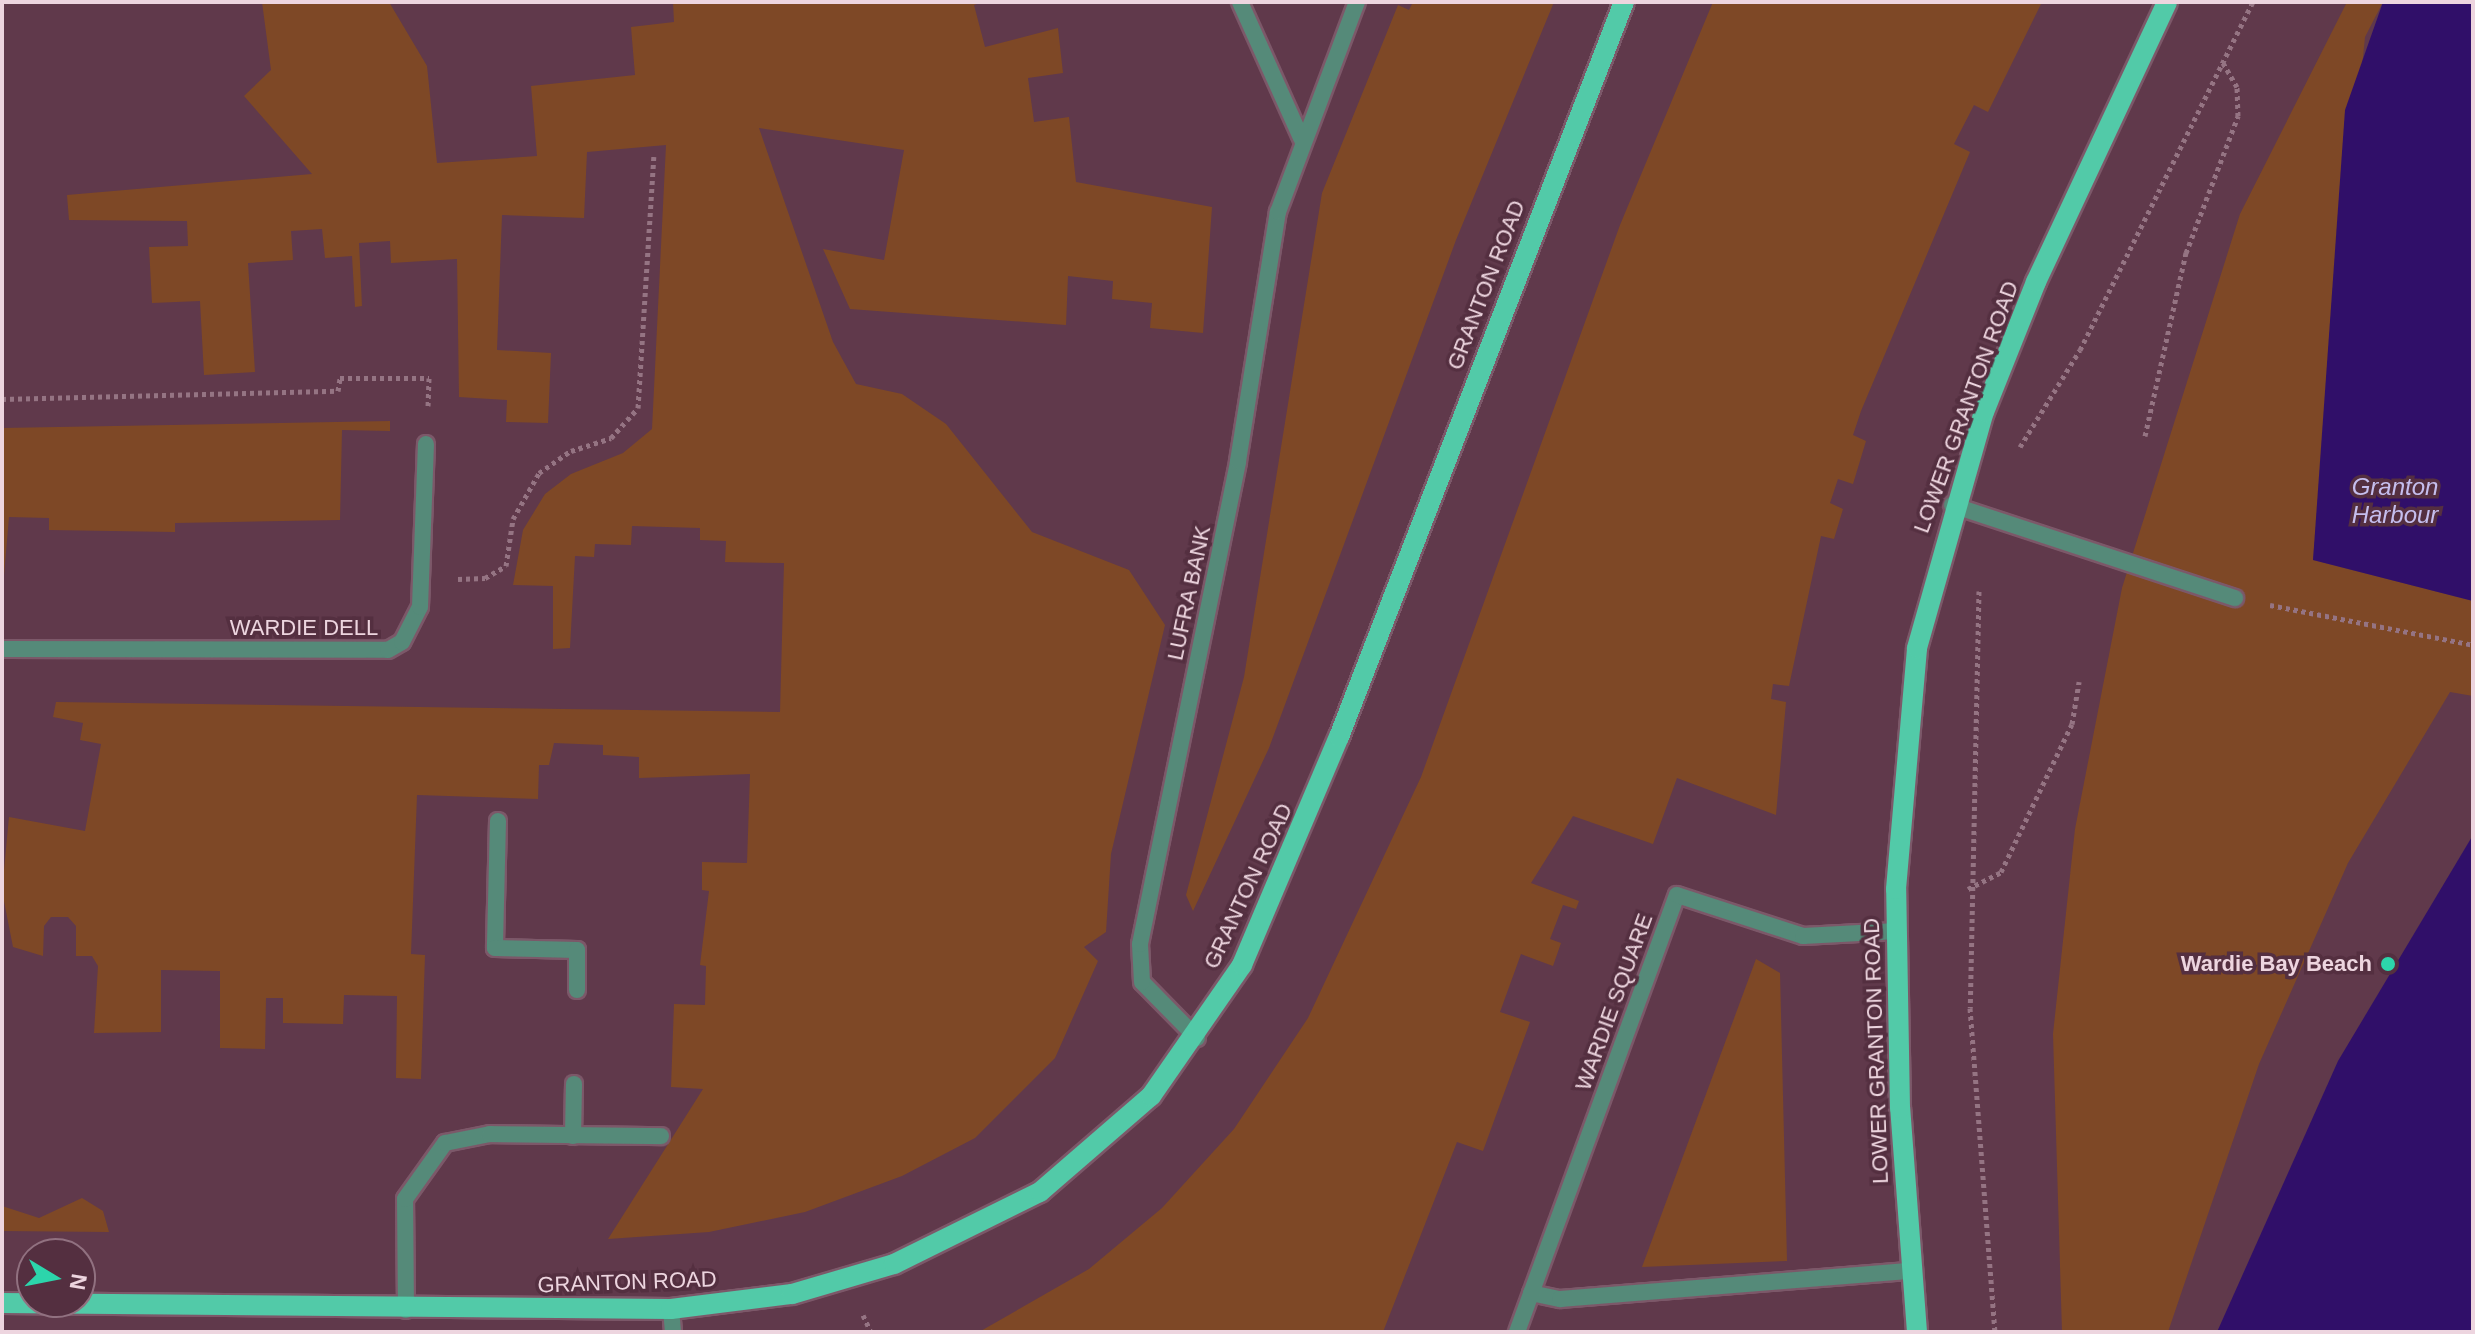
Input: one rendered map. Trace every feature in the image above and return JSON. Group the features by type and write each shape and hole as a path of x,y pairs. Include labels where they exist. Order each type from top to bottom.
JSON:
{"main road":[{"name":"GRANTON ROAD","path":"2,1303 406,1310 671,1309 846,1279 987,1223 1040,1192 1151,1096 1197,1038 1242,965 1292,855 1624,2"},
{"name":"LOWER GRANTON ROAD","path":"1917,1332 1911,1271 1897,931 1910,696 1952,505 2036,282 2167,2"}],"street":[{"path":"1240,2 1301,138"},
{"name":"LUFRA BANK","path":"1197,1038 1142,982 1140,944 1238,461 1264,278 1301,138 1357,2"},
{"name":"WARDIE DELL","path":"2,649 388,650 413,625 421,578 426,444"},
{"path":"1952,505 2235,598"},
{"path":"498,821 495,948 577,950 577,990"},
{"name":"WARDIE SQUARE","path":"1517,1332 1677,895 1803,936 1897,931"},
{"path":"573,1136 574,1084"},
{"path":"406,1310 405,1199 428,1159 467,1135 661,1136"},
{"path":"1531,1293 1560,1299 1911,1271"},
{"path":"671,1309 673,1332"}],"path":[{"path":"2017,457 2080,350 2253,2"},
{"path":"2145,436 2186,253 2238,116 2237,87 2222,62"},
{"path":"421,578 498,573 506,566 524,491 539,473 571,451 611,438 638,408 654,157"},
{"path":"2,399 338,391 340,378 429,378 426,444"},
{"path":"1995,1332 1968,889 1980,696 1974,643 1979,589 1999,522"},
{"path":"2235,598 2473,645"},
{"path":"1968,889 2001,872 2072,724 2079,682"}],"shaded area":[{"path":"262,2 389,2 427,66 437,163 537,156 531,86 635,75 631,27 674,22 673,2 982,2 974,5 985,47 1058,28 1063,73 1028,78 1034,122 1069,117 1076,182 1212,207 1203,333 1150,328 1152,303 1112,299 1113,281 1068,276 1066,325 850,309 823,249 884,260 904,150 759,128 833,342 856,384 902,394 946,424 1032,532 1129,570 1165,625 1111,854 1106,932 1084,947 1098,961 1055,1058 975,1138 902,1176 805,1212 709,1232 608,1239 703,1089 671,1087 674,1004 705,1005 706,966 700,965 709,891 702,890 702,862 747,863 750,774 639,778 639,757 603,755 603,745 554,743 549,765 539,765 538,799 417,795 411,954 425,955 421,1079 396,1078 397,996 344,995 343,1024 283,1023 283,998 266,998 265,1049 220,1048 220,971 161,970 161,1032 94,1033 98,966 92,956 76,956 76,926 68,917 51,917 44,926 43,956 13,947 2,891 9,817 85,831 101,744 80,740 83,723 53,717 56,702 780,712 784,563 725,562 726,541 700,540 700,528 632,526 631,545 595,544 594,557 575,556 570,648 553,649 553,586 513,585 523,530 545,494 571,474 623,453 652,429 666,145 587,152 584,218 502,215 497,350 551,353 548,423 506,422 507,400 459,397 457,259 391,263 390,241 359,243 362,306 355,307 352,256 325,258 322,229 291,231 293,260 248,263 255,372 204,375 200,301 152,303 149,247 188,246 187,221 69,220 67,195 312,174 244,96 271,70"},
{"path":"1413,2 1554,2 1456,240 1269,748 1193,911 1186,895 1244,677 1322,193 1398,5 1409,10"},
{"path":"1713,2 2042,2 1988,112 1974,105 1954,144 1970,152 1861,411 1853,435 1866,441 1853,484 1838,479 1830,503 1843,509 1834,539 1821,536 1789,686 1773,684 1771,699 1786,702 1776,815 1677,778 1653,844 1573,816 1531,883 1579,901 1576,909 1563,905 1550,939 1561,943 1553,966 1521,954 1500,1012 1530,1022 1483,1151 1457,1142 1383,1332 979,1332 1089,1269 1162,1208 1234,1129 1308,1018 1421,777 1620,225"},
{"path":"2347,2 2383,2 2365,37 2313,560 2473,601 2473,696 2450,692 2348,863 2259,1064 2168,1332 2062,1332 2053,1034 2075,829 2122,588 2240,214"},
{"path":"390,421 390,431 342,430 340,520 175,523 175,532 49,530 49,518 9,517 2,599 2,428"},
{"path":"1756,959 1780,973 1787,1261 1642,1267"},
{"path":"82,1198 103,1211 109,1232 2,1231 2,1206 39,1218"}],"water":[{"name":"Granton Harbour","path":"2383,2 2473,2 2473,601 2313,560 2345,110"},
{"path":"2473,835 2473,1332 2217,1332 2338,1061"}],"place":[{"name":"Wardie Bay Beach","path":"2388,964"}]}
